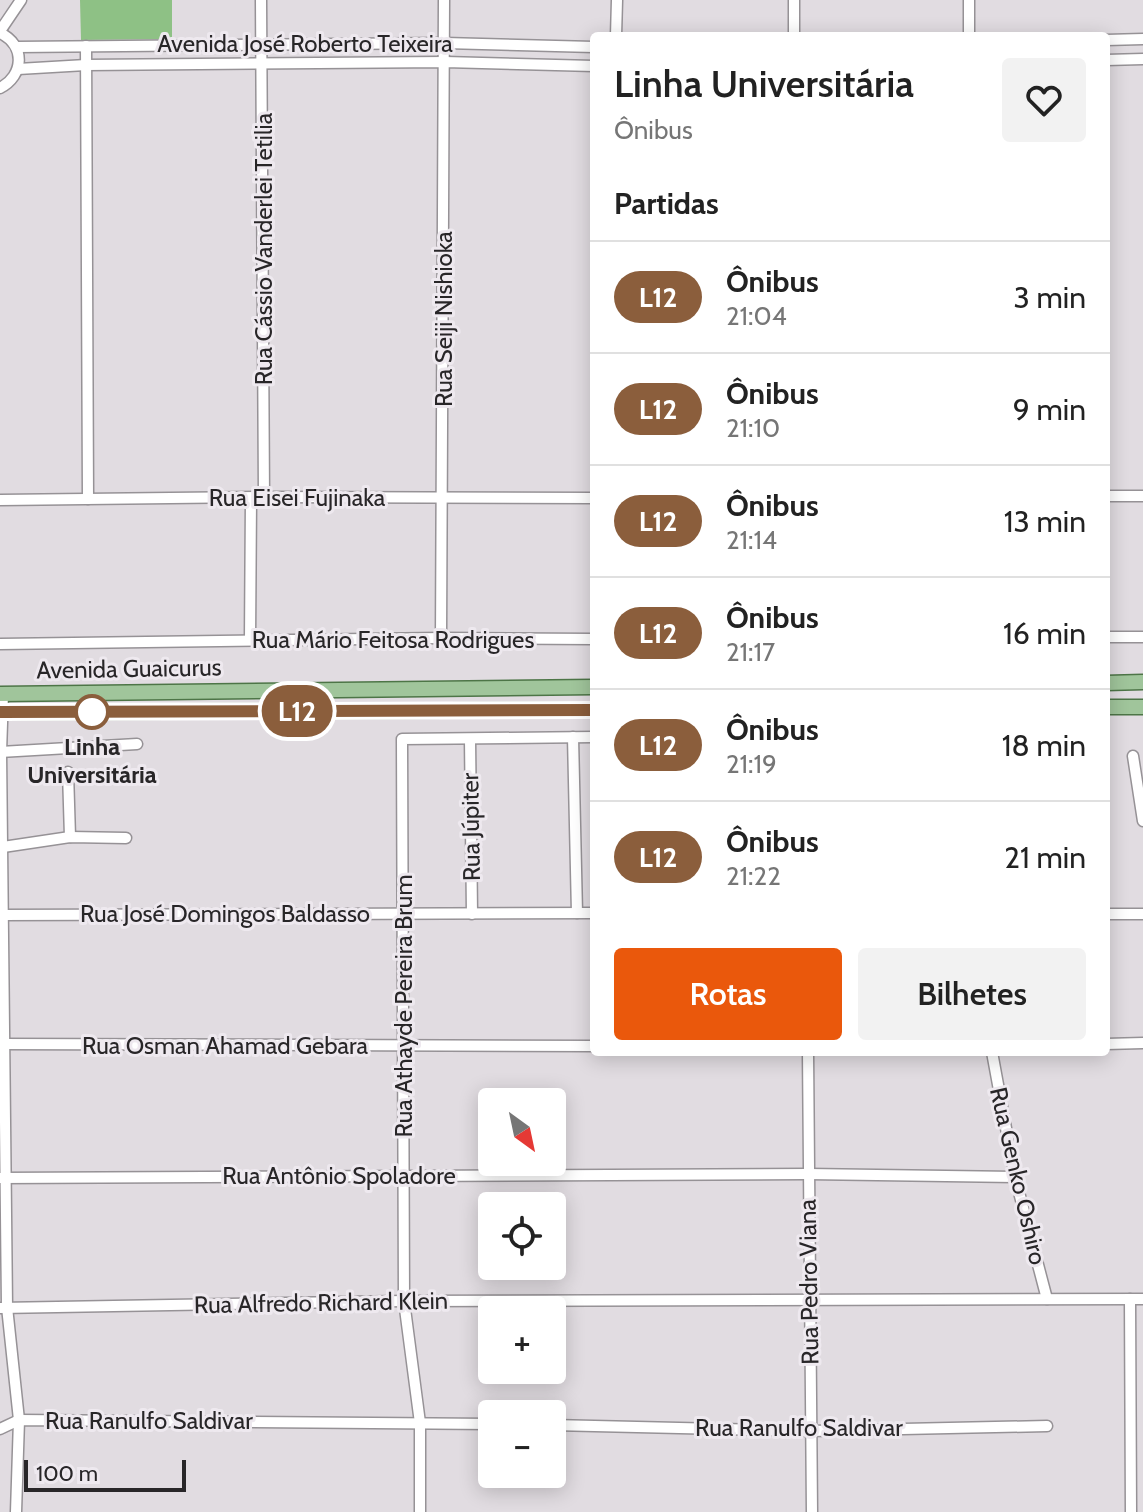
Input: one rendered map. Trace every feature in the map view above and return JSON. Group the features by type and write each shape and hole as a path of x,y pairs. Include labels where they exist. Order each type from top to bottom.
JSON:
{"main road":[{"path":"1110,683 1143,682"},
{"name":"Avenida Guaicurus","path":"2,694 590,687"},
{"path":"1110,707 1143,707"},
{"name":"Avenida Guaicurus","path":"1,712 590,710"}],"street":[{"path":"0,88 9,83 18,69 17,47 0,32 21,0"},
{"name":"Rua Cássio Vanderlei Tetilia","path":"261,0 264,497"},
{"name":"Rua Seiji Nishioka","path":"441,638 444,0"},
{"path":"616,32 617,0"},
{"path":"794,0 794,32"},
{"path":"969,0 969,32"},
{"path":"1110,40 1143,39"},
{"name":"Avenida José Roberto Teixeira","path":"17,47 445,43 590,47"},
{"path":"86,46 88,499"},
{"path":"1110,60 1143,59"},
{"name":"Avenida José Roberto Teixeira","path":"18,69 86,65 445,62 590,66"},
{"path":"1110,496 1143,496"},
{"path":"250,640 251,498"},
{"name":"Rua Eisei Fujinaka","path":"0,500 590,498"},
{"path":"1110,637 1143,637"},
{"name":"Rua Mário Feitosa Rodrigues","path":"0,644 590,639"},
{"path":"2,694 4,1307 19,1420 16,1512"},
{"path":"573,737 577,913"},
{"path":"470,739 590,737"},
{"name":"Rua Athayde Pereira Brum","path":"420,1512 420,1423 404,1301 402,739 470,739"},
{"name":"Rua Júpiter","path":"470,739 472,914"},
{"path":"0,752 137,744"},
{"path":"1133,756 1143,821"},
{"path":"68,772 70,837"},
{"path":"3,847 70,837 126,838"},
{"name":"Rua José Domingos Baldasso","path":"1,915 590,913"},
{"path":"1110,914 1143,914"},
{"path":"1110,1044 1143,1043"},
{"name":"Rua Osman Ahamad Gebara","path":"2,1044 590,1046"},
{"name":"Rua Pedro Viana","path":"808,1056 812,1512"},
{"name":"Rua Genko Oshiro","path":"993,1056 1015,1177 1047,1299"},
{"name":"Rua Antônio Spoladore","path":"2,1178 808,1174 1015,1177"},
{"path":"1047,1299 1143,1299"},
{"name":"Rua Alfredo Richard Klein","path":"4,1307 404,1301 1047,1299"},
{"path":"1130,1299 1131,1512"},
{"name":"Rua Ranulfo Saldivar","path":"0,1429 19,1420 478,1424"},
{"name":"Rua Ranulfo Saldivar","path":"566,1425 811,1431 1047,1426"}],"green space":[{"path":"80,0 172,0 172,39 81,40"}],"bus line":[{"name":"L12","path":"0,712 590,710"}],"place":[{"name":"Linha Universitária","path":"92,712"}]}
